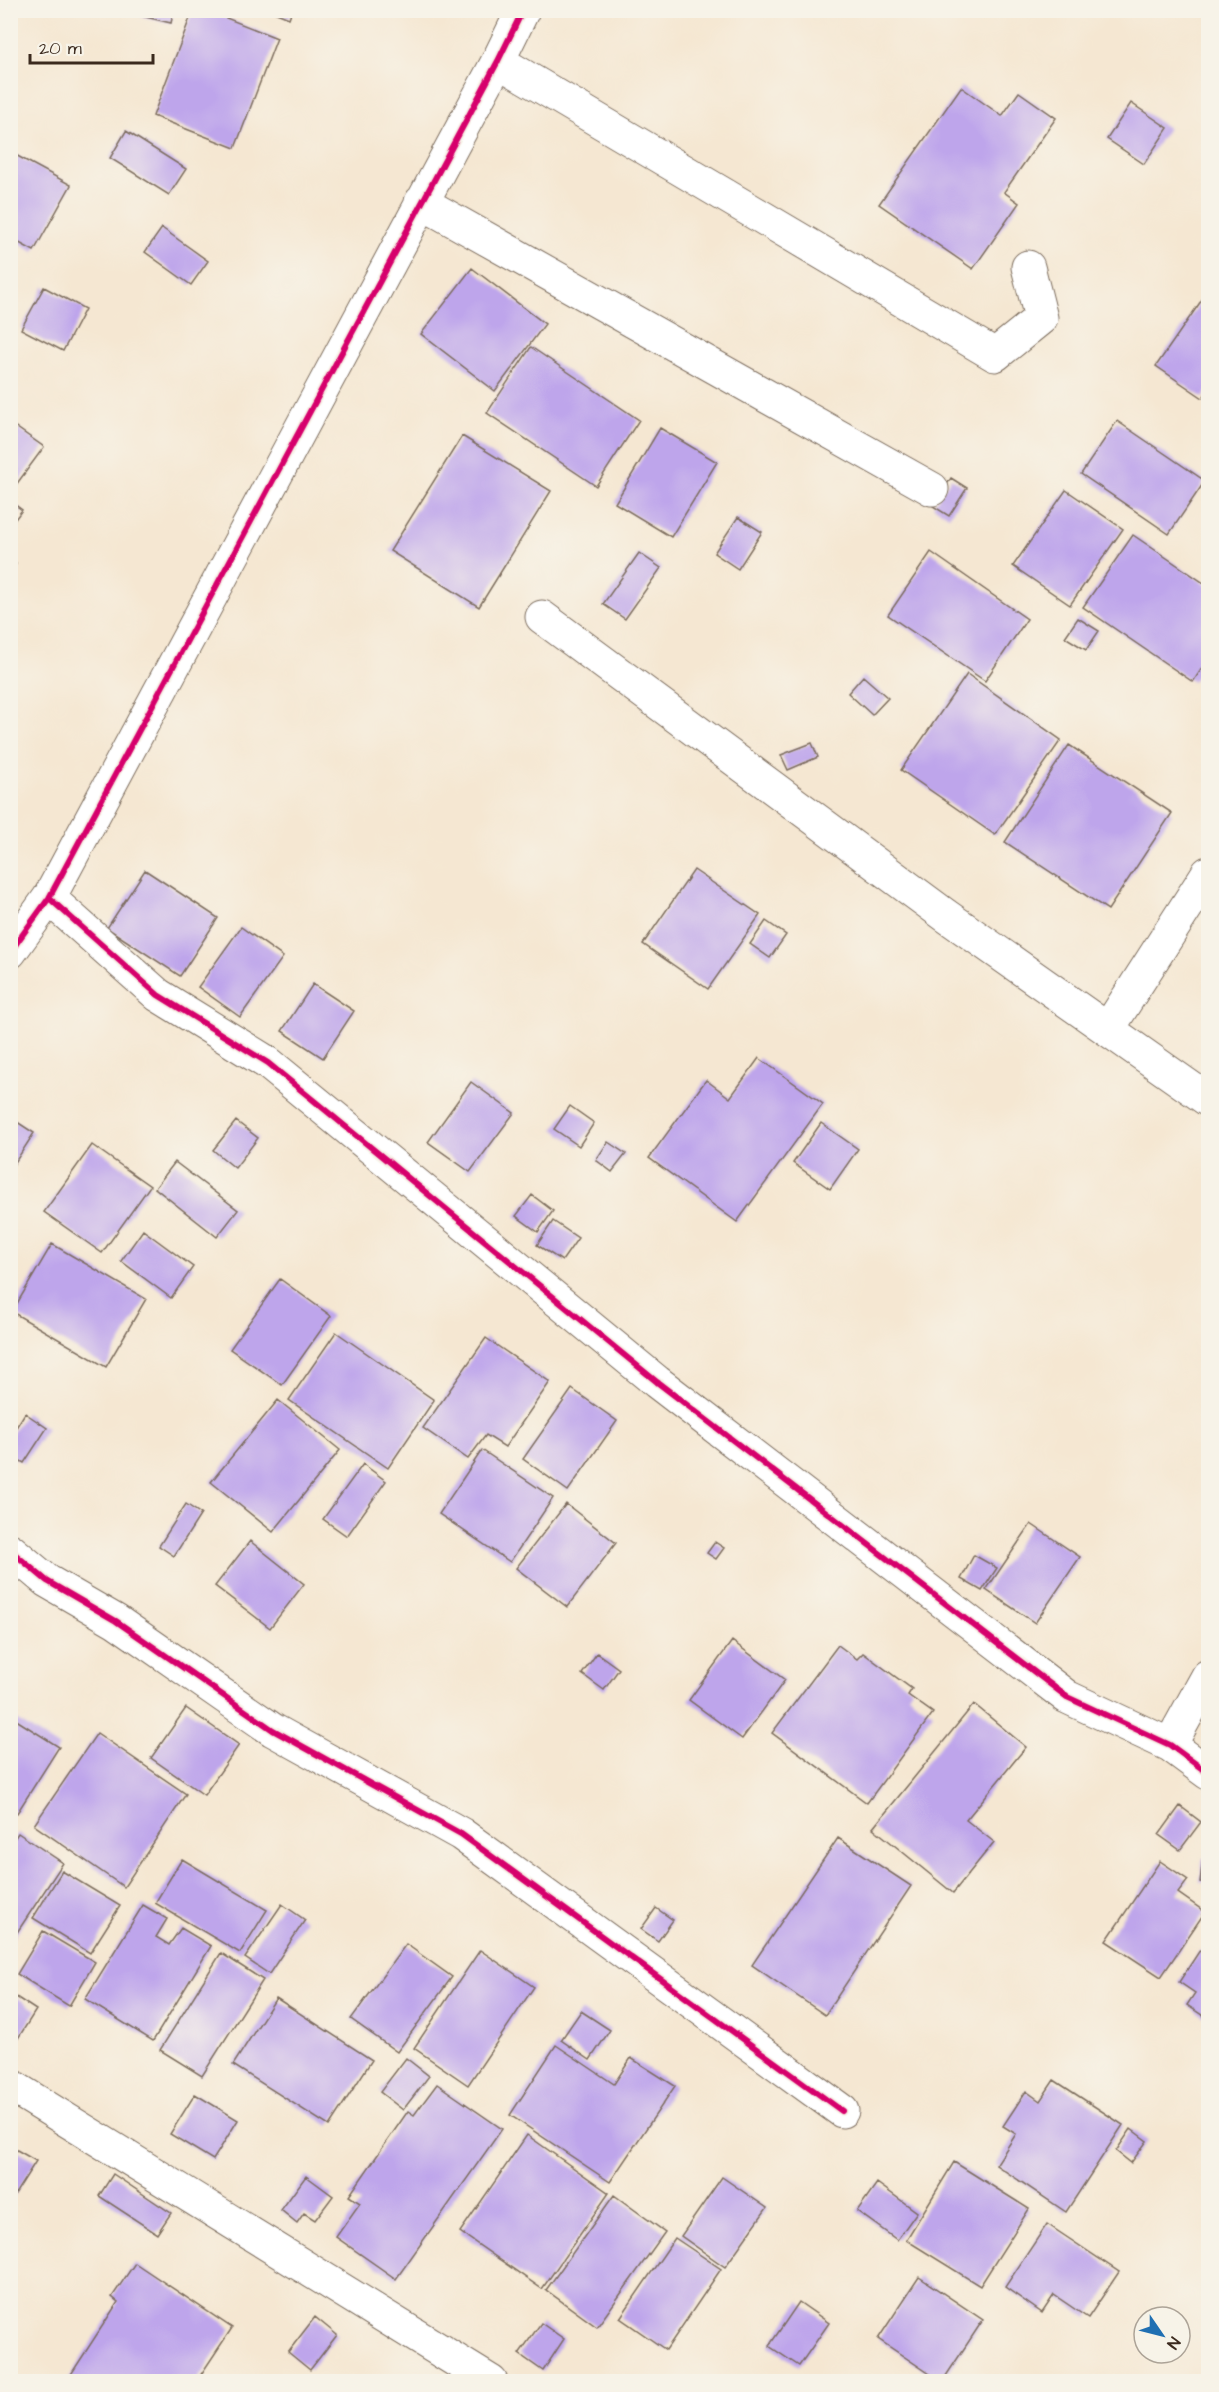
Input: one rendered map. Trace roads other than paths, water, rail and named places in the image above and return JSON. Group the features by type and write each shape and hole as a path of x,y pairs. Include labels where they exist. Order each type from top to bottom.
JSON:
{"street":[{"path":"10,952 49,898 498,61 523,10"},
{"path":"498,61 995,355 1041,318 1028,267"},
{"path":"422,202 932,489"},
{"path":"542,617 945,915 1209,1100"},
{"path":"1108,1029 1209,873"},
{"path":"49,898 158,995 268,1063 657,1382 1067,1696 1170,1745 1209,1773"},
{"path":"10,1550 47,1581 116,1621 273,1730 461,1834 842,2112"},
{"path":"1170,1745 1209,1676"},
{"path":"10,2085 491,2382"}]}
